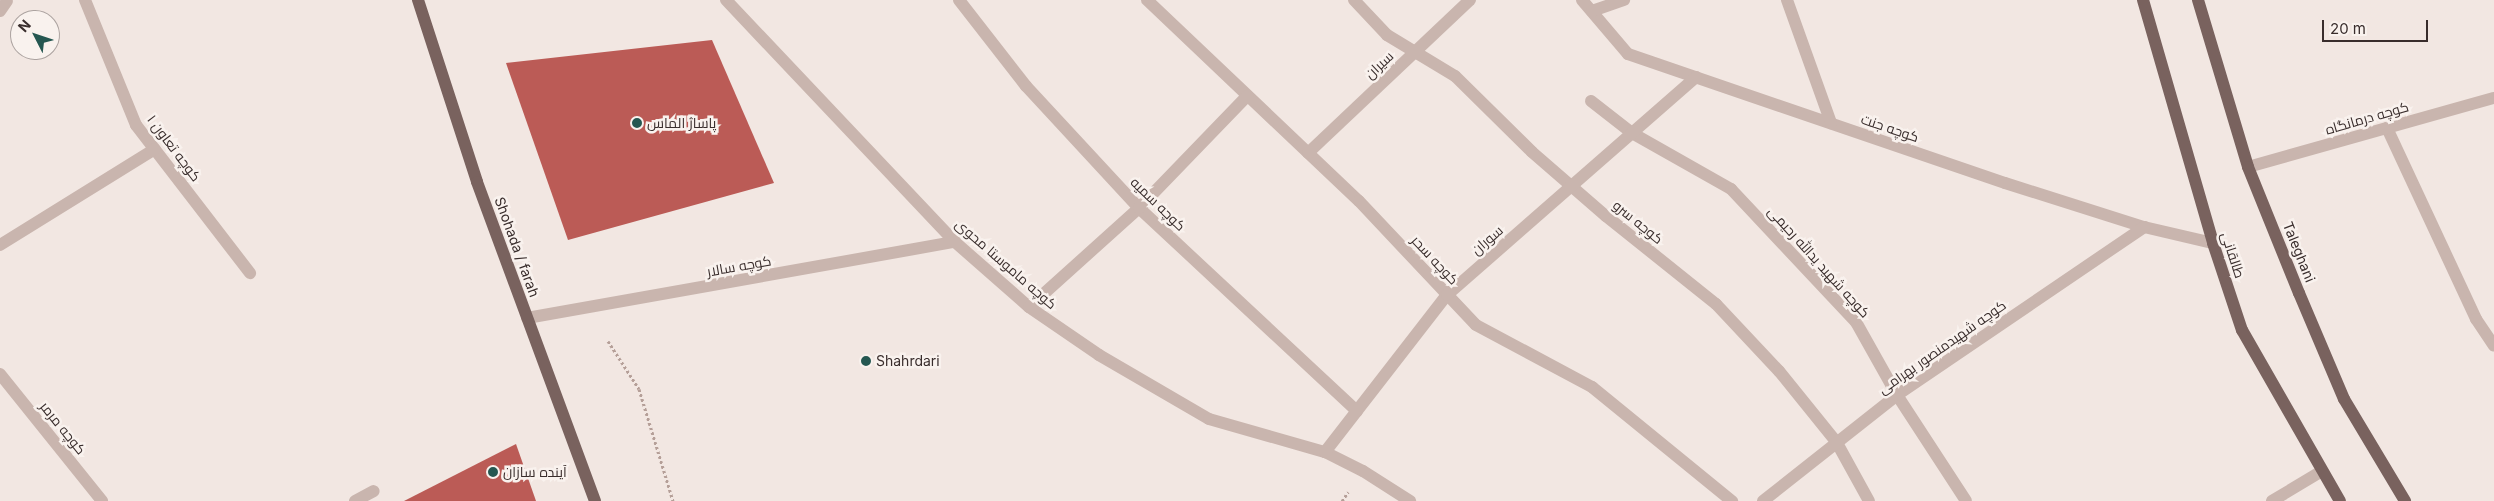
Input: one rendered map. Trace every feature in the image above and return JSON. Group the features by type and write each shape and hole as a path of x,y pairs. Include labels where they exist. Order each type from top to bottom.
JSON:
{"main road":[{"name":"Shohada / farah","path":"418,0 477,182 595,501"},
{"name":"طالقانی","path":"2143,0 2213,244 2242,330 2340,501"},
{"name":"Taleghani","path":"2200,1 2248,168 2344,399 2405,501"}],"street":[{"name":"کوچه تعاون ۱","path":"84,0 136,125 250,273"},
{"name":"کوچه ماموستا محوی","path":"726,0 955,242 1029,307 1099,355 1209,419 1325,452 1363,471 1410,501"},
{"name":"کوچه سمیه","path":"959,0 1026,86 1139,208 1357,410"},
{"name":"کوچه سحر","path":"1147,0 1359,201 1476,325 1592,387 1732,501"},
{"name":"کوچه سرو","path":"1354,0 1387,35 1455,76 1532,152 1716,304 1779,371 1837,442 1869,501"},
{"name":"سیران","path":"1308,153 1470,0"},
{"name":"کوچه جنت","path":"1582,0 1628,54 2005,183 2144,227 2213,244"},
{"path":"1592,11 1624,0"},
{"path":"1787,0 1831,123"},
{"name":"سوران","path":"1325,452 1447,295 1696,77"},
{"path":"1029,307 1139,208 1248,96"},
{"name":"کوچه درمانگاه","path":"2248,168 2494,98"},
{"name":"کوچه شهید یدالله رحیمی","path":"1591,101 1632,133 1731,189 1856,322 1897,395 1966,501"},
{"path":"2387,128 2476,319 2494,346"},
{"path":"0,245 154,149"},
{"name":"کوچه شهیدمنصور بهرامی","path":"1763,501 1897,395 2144,227"},
{"name":"کوچه سالار","path":"527,318 955,242"},
{"name":"کوچه مرمر","path":"0,374 102,501"},
{"path":"2272,501 2322,471"},
{"path":"355,501 374,491"}],"path":[{"path":"608,342 639,389 673,501"}],"building":[{"name":"پاساژ الماس","path":"712,40 774,183 568,240 506,63"},
{"name":"آینده سازان","path":"516,444 536,501 404,501"}],"place":[{"name":"پاساژ الماس","path":"637,123"},
{"name":"Shahrdari","path":"866,361"},
{"name":"آینده سازان","path":"493,472"}]}
